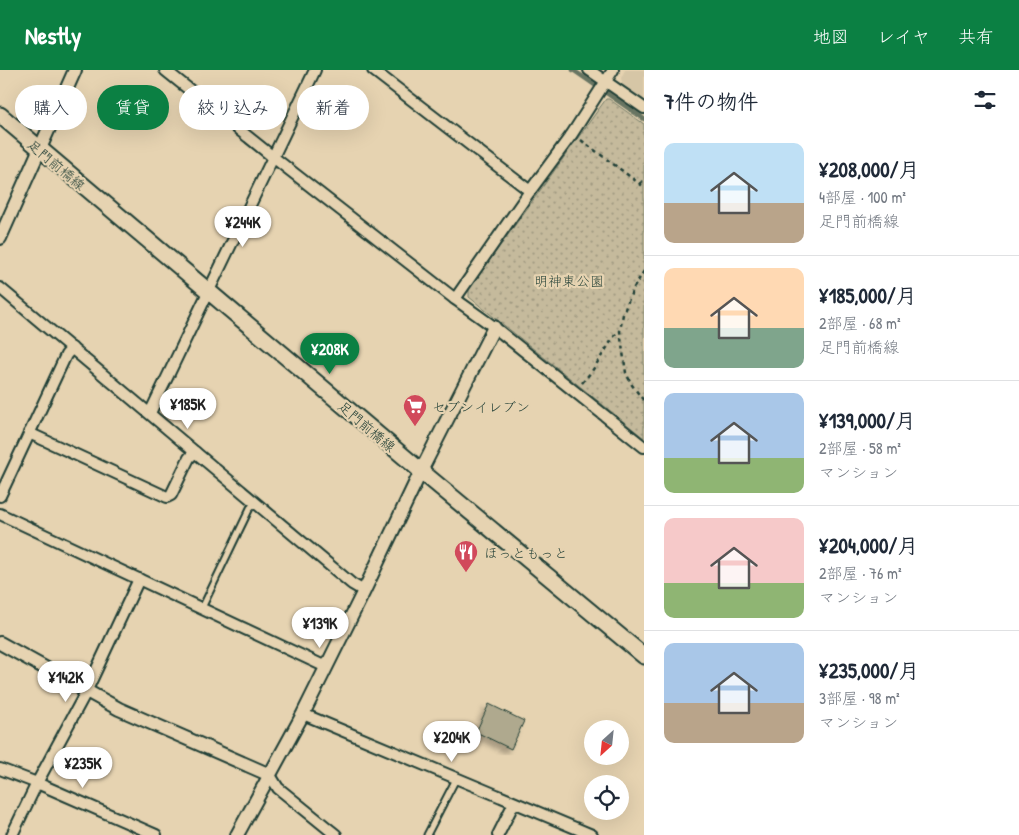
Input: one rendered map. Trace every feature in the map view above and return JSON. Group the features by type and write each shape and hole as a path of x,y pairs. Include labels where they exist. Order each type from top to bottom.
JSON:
{"main road":[{"name":"足門前橋線","path":"0,115 421,471 644,656"}],"street":[{"path":"0,238 75,70"},
{"path":"165,70 273,157 455,299 494,327 644,446"},
{"path":"150,413 315,70"},
{"path":"373,70 530,191"},
{"path":"589,70 644,108"},
{"path":"455,299 572,134 613,70"},
{"path":"0,288 352,584 364,591"},
{"path":"237,835 303,714 421,471 494,327"},
{"path":"0,496 66,355 72,348"},
{"path":"29,434 167,497 173,491 189,458 195,452"},
{"path":"0,514 326,668"},
{"path":"12,835 86,692 139,579"},
{"path":"0,643 119,709 270,775 278,788 336,835"},
{"path":"303,714 514,804 592,835"},
{"path":"0,769 38,783 156,835"},
{"path":"498,835 514,804"}],"lane":[{"path":"202,609 250,508 255,503"},
{"path":"427,835 456,779"}],"path":[{"path":"572,134 644,187"},
{"path":"640,184 644,179"},
{"path":"644,271 633,289 623,314 620,331 626,373 632,385 644,400"},
{"path":"574,392 592,371 615,335 620,331"}],"shaded area":[{"path":"625,70 644,70 644,101 623,86 621,78"}],"green space":[{"name":"明神東公園","path":"606,99 609,99 644,124 644,438 469,297 469,289"}],"building":[{"path":"489,704 524,721 511,749 476,732"}],"waterway":[{"path":"573,70 644,119"}],"place":[{"name":"セブンイレブン","path":"415,427"},
{"name":"ほっともっと","path":"466,573"}]}
